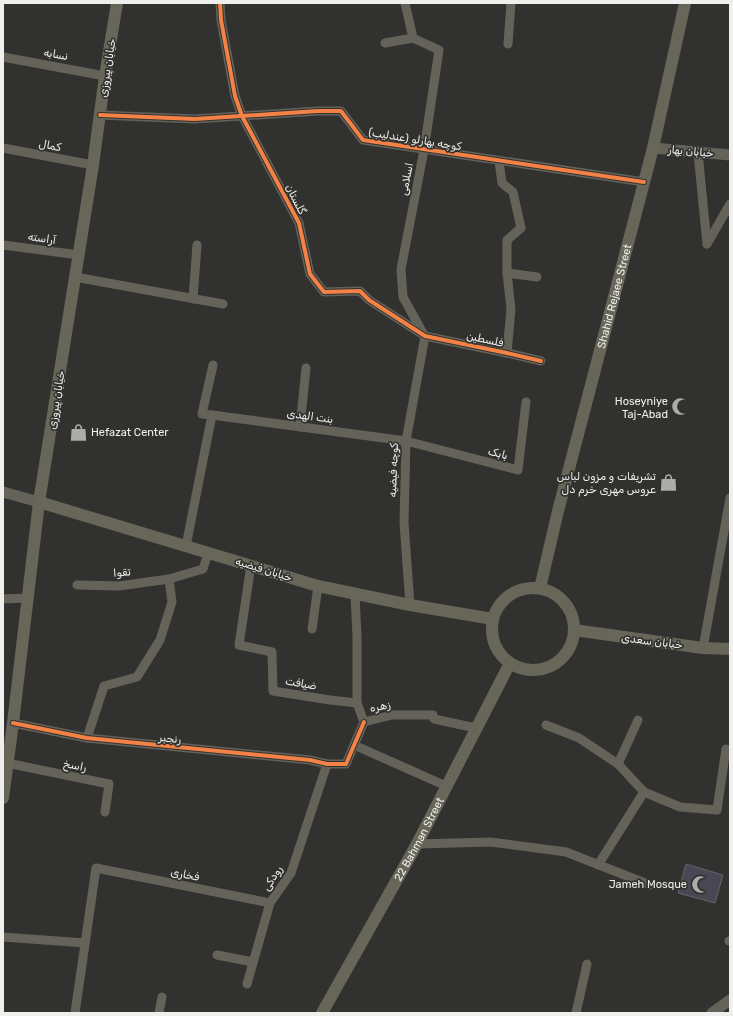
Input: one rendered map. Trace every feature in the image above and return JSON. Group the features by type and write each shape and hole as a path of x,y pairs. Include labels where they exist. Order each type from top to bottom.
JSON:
{"main road":[{"name":"خیابان پیروزی","path":"3,798 39,502 79,255 117,3"},
{"name":"Shahid Rejaee Street","path":"540,588 558,511 653,148 685,3"},
{"name":"خیابان فیضیه","path":"39,502 318,586 410,606 493,619"},
{"path":"527,588 540,588 555,594 564,602 571,612 574,630 572,643 566,654 557,662 546,668 534,670 522,668 510,663 502,657 496,648 492,629 493,619 498,607 506,598 516,591 527,588"},
{"name":"خیابان سعدی","path":"574,630 703,648 730,649"},
{"name":"22 Bahman Street","path":"322,1013 417,844 510,663"}],"street":[{"name":"گلستان","path":"220,3 221,20 235,96 242,116 299,223 310,274 324,292 360,291 369,300 424,336"},
{"path":"385,43 413,38 405,3"},
{"path":"508,44 511,3"},
{"name":"اسلامی","path":"413,38 439,50 424,150 401,269 403,297 424,336"},
{"name":"نسابه","path":"3,57 105,76"},
{"name":"کوچه بهارلو (عندلیب)","path":"100,115 195,119 318,111 341,111 363,140 644,182"},
{"name":"کمال","path":"3,148 93,165"},
{"name":"خیابان بهار","path":"653,148 730,155"},
{"path":"698,153 707,244 730,204"},
{"path":"499,161 502,183 513,192 521,228 507,240 510,309 506,353"},
{"name":"آراسته","path":"3,245 79,255"},
{"path":"193,299 197,245"},
{"path":"508,273 537,277"},
{"path":"75,277 223,304"},
{"name":"فلسطین","path":"424,336 541,361"},
{"name":"کوچه فیضیه","path":"410,606 404,523 406,441 424,336"},
{"path":"186,546 212,415 202,414 213,365"},
{"path":"300,427 306,368"},
{"name":"بابک","path":"406,441 518,470 526,402"},
{"name":"بنت الهدی","path":"212,415 406,441"},
{"path":"3,492 39,502"},
{"path":"703,648 730,498"},
{"name":"تقوا","path":"77,585 119,586 169,579 203,569 208,553"},
{"name":"ضیافت","path":"251,565 239,645 272,652 273,690 357,703"},
{"path":"87,738 104,686 137,677 160,640 172,602 169,579"},
{"path":"312,629 318,586"},
{"name":"زهره","path":"355,595 357,638 357,703 364,722 392,715 433,715 434,719 476,728"},
{"path":"3,599 27,598"},
{"path":"618,764 638,720"},
{"name":"رنجبر","path":"13,722 87,738 310,760 327,764 346,764 354,745"},
{"path":"364,722 354,745 446,786"},
{"path":"546,726 579,738 618,764 644,792 680,807 717,810 726,749"},
{"name":"راسخ","path":"7,763 110,784 105,812"},
{"name":"رودکی","path":"247,984 270,903 291,873 327,764"},
{"path":"598,865 644,792"},
{"path":"417,844 491,842 566,852 650,885"},
{"name":"فخاری","path":"85,943 96,868 270,903"},
{"path":"3,937 85,943 74,1013"},
{"path":"217,955 253,962"},
{"path":"576,1013 587,964"},
{"path":"159,1013 162,997"},
{"path":"719,1012 730,1000"}],"building":[{"name":"Jameh Mosque","path":"686,864 723,875 715,903 678,893"}],"cycle path":[{"path":"220,3 221,20 235,96 242,116 299,223 310,274 324,292 360,291 369,300 425,336 541,361"},
{"path":"100,115 195,119 318,111 341,111 363,140 644,182"},
{"path":"13,723 87,738 310,760 327,764 346,764 364,722"}],"place":[{"name":"Hoseyniye Taj-Abad","path":"681,407"},
{"name":"Hefazat Center","path":"78,432"},
{"name":"تشریفات و مزون لباس عروس مهری خرم دل","path":"669,482"},
{"name":"Jameh Mosque","path":"700,884"}]}
